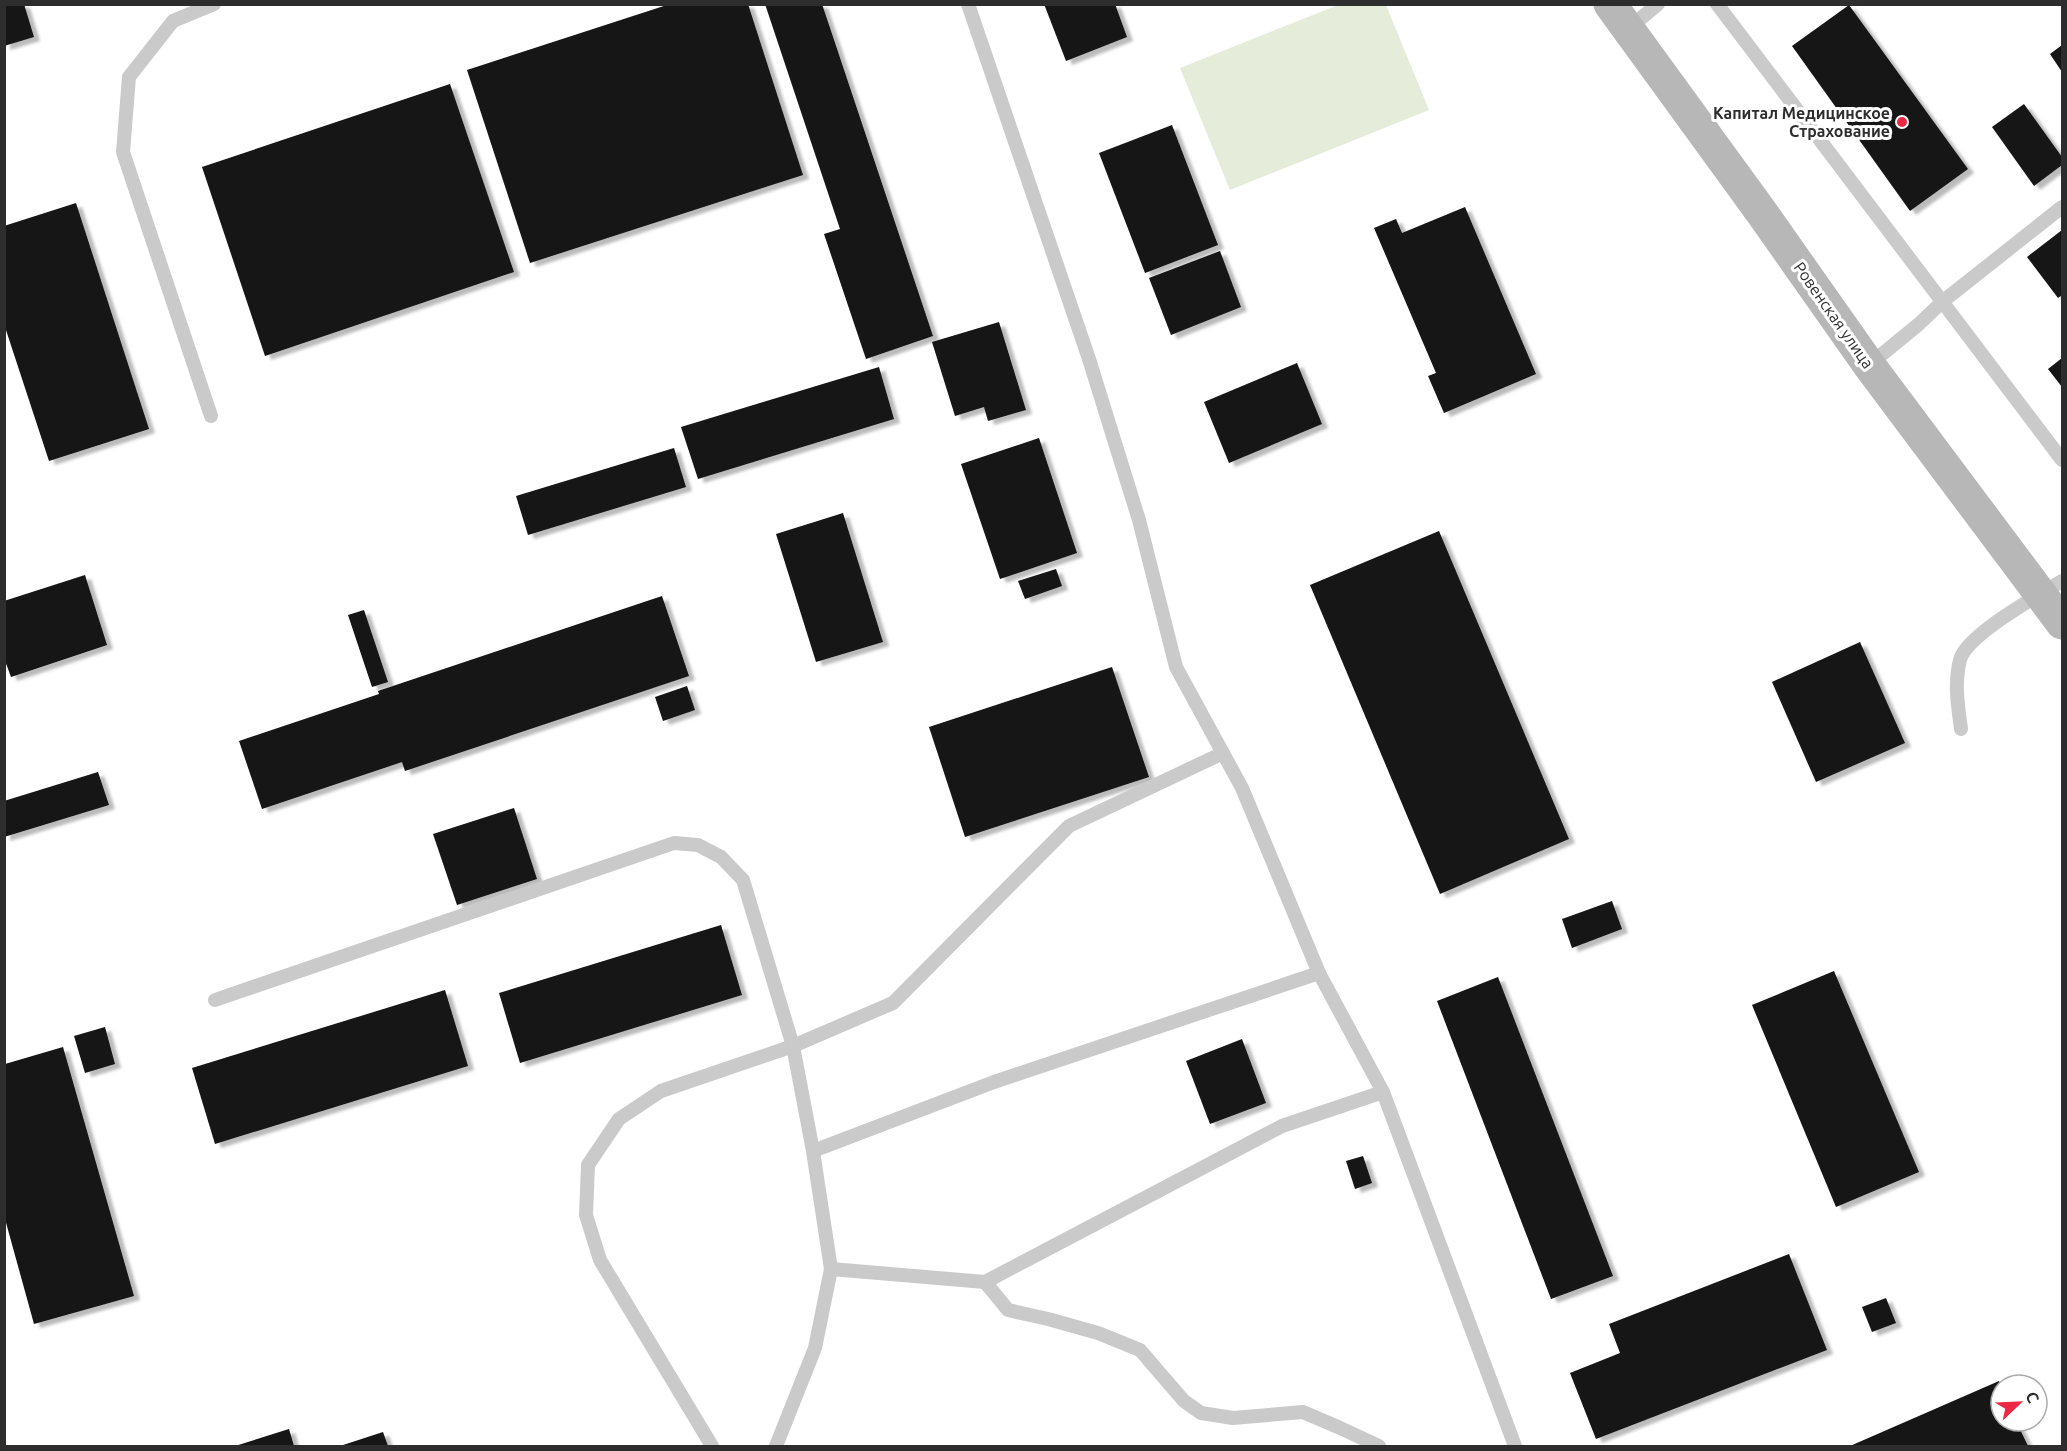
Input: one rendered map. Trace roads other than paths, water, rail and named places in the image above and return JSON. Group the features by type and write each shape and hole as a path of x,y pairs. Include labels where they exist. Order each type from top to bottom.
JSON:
{"main road":[{"name":"Ровенская улица","path":"1619,17 1869,365 2052,587 2062,623"}],"lane":[{"path":"211,416 123,152 129,77 173,21 214,4"},
{"path":"968,4 1092,369 1139,520 1176,667 1242,788 1319,974 1383,1092 1515,1446"},
{"path":"1619,17 1658,4"},
{"path":"1717,4 2062,460"},
{"path":"1869,365 1942,302 2062,207"},
{"path":"1961,729 1956,691 1960,657 1976,638 2052,587"},
{"path":"712,1446 600,1260 586,1215 588,1165 619,1119 661,1091 793,1046 893,1003 1069,826 1223,753"},
{"path":"215,1000 674,843 698,845 721,857 743,880 793,1046 813,1151 831,1269 815,1348 776,1446"},
{"path":"813,1151 993,1082 1319,974"},
{"path":"831,1269 985,1282 1282,1126 1383,1092"},
{"path":"985,1282 1008,1310 1098,1333 1140,1350 1184,1401 1201,1413 1233,1418 1304,1412 1379,1446"}],"place":[{"name":"Капитал Медицинское Страхование","path":"1902,122"}]}
